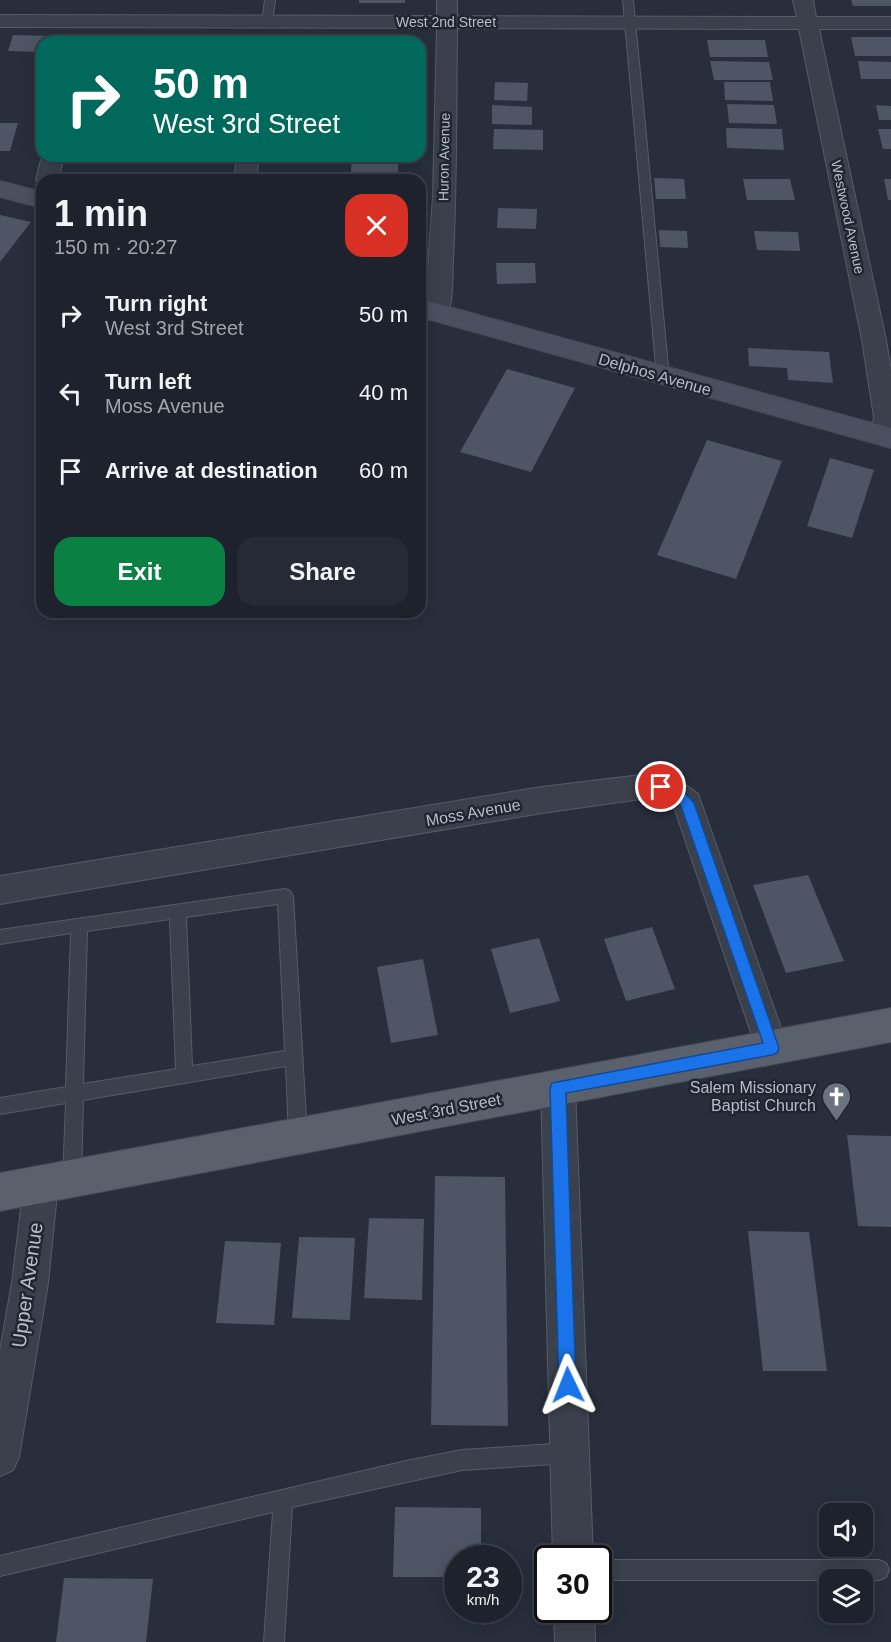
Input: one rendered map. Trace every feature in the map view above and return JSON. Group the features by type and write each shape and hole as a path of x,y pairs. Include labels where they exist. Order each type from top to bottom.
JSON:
{"main road":[{"name":"West 3rd Street","path":"0,1192 891,1025"}],"street":[{"path":"85,36 94,0"},
{"name":"Huron Avenue","path":"428,310 441,274 447,0"},
{"name":"Westwood Avenue","path":"802,0 874,340 888,437"},
{"name":"West 2nd Street","path":"0,21 891,23"},
{"path":"265,36 267,22"},
{"path":"0,189 36,198"},
{"name":"Delphos Avenue","path":"428,310 663,377 888,437"},
{"name":"Moss Avenue","path":"0,890 542,800 641,787 661,787 676,793 687,803 772,1048"},
{"path":"558,1088 573,1545"},
{"name":"Upper Avenue","path":"0,1457 30,1283 57,1182"},
{"path":"574,1623 575,1642"}],"lane":[{"path":"267,22 270,0"},
{"path":"628,0 663,377"},
{"path":"0,937 285,896 298,1136"},
{"path":"178,912 184,1074"},
{"path":"57,1182 74,1094 79,926"},
{"path":"0,1106 294,1057"},
{"path":"0,1566 406,1471 462,1460 570,1454"},
{"path":"274,1642 283,1501"},
{"path":"612,1570 879,1570"}],"building":[{"path":"359,0 405,0 405,3 359,3"},
{"path":"851,0 891,0 891,6 853,6"},
{"path":"13,35 53,36 36,36 36,52 8,51"},
{"path":"851,37 891,37 891,56 855,56"},
{"path":"707,40 765,40 768,57 710,57"},
{"path":"710,61 769,62 773,80 714,80"},
{"path":"858,61 891,62 891,79 861,79"},
{"path":"495,82 528,83 527,101 494,100"},
{"path":"724,82 770,82 773,101 725,100"},
{"path":"727,104 774,105 777,124 729,123"},
{"path":"492,105 532,107 532,125 492,124"},
{"path":"876,105 891,106 891,120 879,120"},
{"path":"0,123 18,123 10,151 0,151"},
{"path":"726,128 782,129 784,150 727,148"},
{"path":"494,129 543,130 543,150 493,149"},
{"path":"878,129 891,129 891,149 883,149"},
{"path":"352,162 398,162 398,172 351,172"},
{"path":"654,178 684,179 686,199 656,199"},
{"path":"743,179 790,179 795,200 747,200"},
{"path":"884,179 891,179 891,200 888,200"},
{"path":"498,208 537,209 536,229 497,228"},
{"path":"0,215 31,222 0,262"},
{"path":"659,230 687,231 688,248 660,247"},
{"path":"754,231 798,232 800,251 757,250"},
{"path":"496,263 535,263 536,283 497,284"},
{"path":"748,348 829,352 833,383 788,380 787,368 749,366"},
{"path":"507,369 575,388 531,472 460,452"},
{"path":"707,440 782,461 736,579 657,555"},
{"path":"830,458 874,470 852,538 807,526"},
{"path":"808,875 844,961 786,973 753,885"},
{"path":"652,927 675,989 626,1001 604,939"},
{"path":"539,938 560,1001 510,1013 491,949"},
{"path":"423,959 438,1035 391,1043 377,967"},
{"path":"847,1135 891,1136 891,1227 858,1226"},
{"path":"435,1176 505,1177 508,1426 431,1425"},
{"path":"369,1218 424,1219 422,1300 364,1298"},
{"path":"748,1231 809,1232 827,1371 763,1371"},
{"path":"299,1237 355,1238 350,1320 292,1318"},
{"path":"225,1241 281,1243 274,1325 216,1323"},
{"path":"395,1507 481,1508 481,1545 444,1545 444,1577 393,1577"},
{"path":"64,1578 153,1579 146,1642 56,1642"}],"place":[{"name":"Salem Missionary Baptist Church","path":"837,1122"}],"route":[{"path":"568,1385 558,1088 772,1048 687,803 676,793 661,787"}]}
